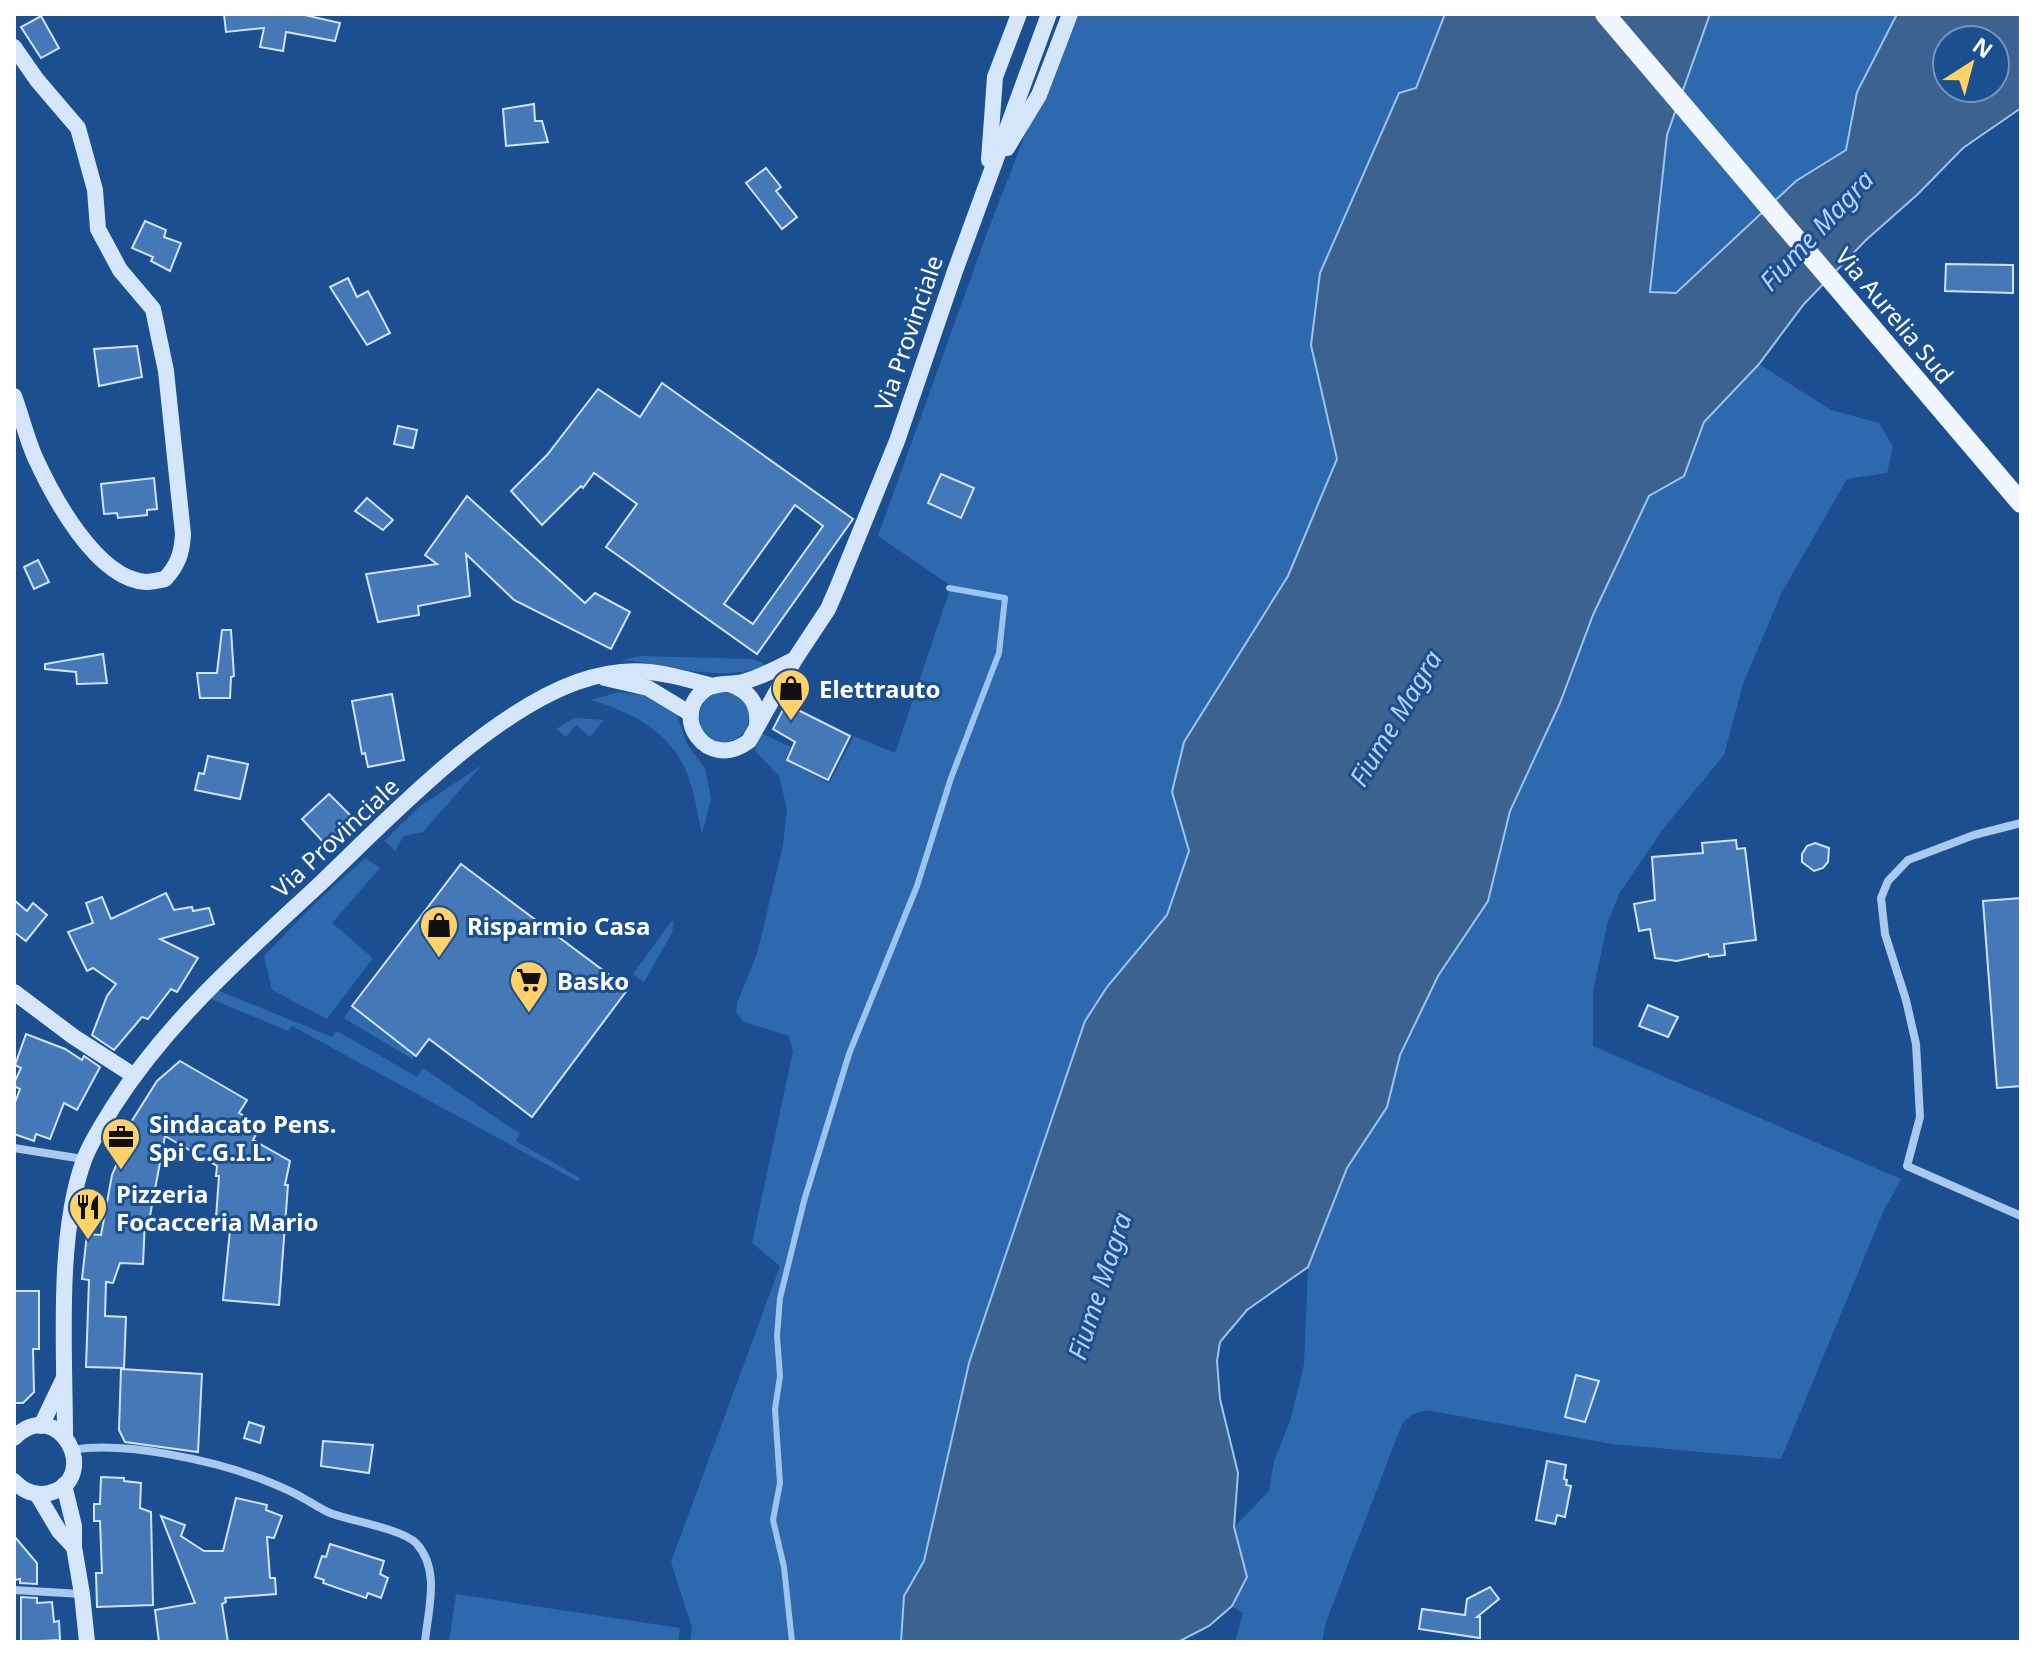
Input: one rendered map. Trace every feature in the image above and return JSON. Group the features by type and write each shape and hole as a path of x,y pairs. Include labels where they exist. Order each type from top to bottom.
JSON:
{"main road":[{"path":"987,180 995,77 1019,14"},
{"name":"Via Provinciale","path":"41,1426 65,1376 70,1226 84,1159 133,1075 186,1010 424,786 531,703 578,682 600,677 648,688 691,714 695,734 701,742 720,751 740,747 749,741 795,659 828,609 897,441 987,180 1049,14"},
{"path":"987,180 1039,95 1070,14"},
{"name":"Via Aurelia Sud","path":"1605,14 2021,503"},
{"path":"14,47 37,80 78,128 95,190 98,229 120,270 153,309 166,371 183,534 182,551 165,579 146,582 128,576 108,565 86,546 33,454 14,396"},
{"path":"691,714 695,700 721,685 765,675 795,659"},
{"path":"600,677 629,670 651,670 721,685 749,694 755,703 757,725"},
{"path":"14,992 74,1037 133,1075"},
{"path":"14,1481 25,1491 37,1494 51,1492 64,1485 73,1469 65,1376"},
{"path":"15,1435 41,1426 54,1428 69,1443"},
{"path":"64,1485 74,1526 87,1642"},
{"path":"37,1494 59,1531 74,1547"}],"street":[{"path":"2021,823 1974,835 1908,860 1888,881 1881,898 1885,934 1916,1044 1920,1117 1907,1166 2021,1216"},
{"path":"14,1148 84,1159"},
{"path":"69,1443 192,1460 257,1477 301,1496 327,1512 405,1535 417,1544 432,1572 425,1642"},
{"path":"14,1590 82,1594"}],"shaded area":[{"path":"1072,14 1445,14 1416,88 1399,94 1320,273 1337,459 1288,576 1184,742 1172,792 1189,851 1167,915 1107,987 1085,1021 969,1363 924,1561 904,1596 901,1642 690,1642 692,1628 671,1562 780,1266 752,1243 793,1051 789,1036 744,1022 736,1013 737,1003 757,954 783,845 787,809 779,776 755,751 761,733 791,747 785,760 829,783 854,736 895,753 951,586 878,536 987,233"},
{"path":"1710,14 1897,14 1857,92 1846,150 1796,181 1677,293 1649,292 1667,135"},
{"path":"1759,364 1831,410 1879,423 1893,447 1887,473 1847,479 1782,592 1743,684 1724,755 1663,829 1619,894 1607,925 1593,992 1593,1046 1901,1179 1883,1212 1781,1459 1612,1444 1426,1410 1411,1415 1402,1424 1326,1622 1322,1642 1235,1642 1243,1613 1232,1606 1247,1577 1234,1527 1269,1491 1274,1461 1291,1418 1304,1364 1308,1267 1347,1168 1387,1107 1400,1055 1438,976 1488,901 1510,811 1560,703 1593,615 1649,496 1684,476 1704,422"},
{"path":"641,656 753,659 766,665 748,671 712,673 621,660"},
{"path":"619,692 649,696 677,715 687,744 705,768 711,798 702,834 691,785 676,753 653,729 639,720 591,700"},
{"path":"724,692 742,699 749,717 742,735 724,742 706,735 699,717 706,699"},
{"path":"575,718 604,720 590,737 576,725 566,737 556,729"},
{"path":"482,765 423,832 404,836 395,850 384,841 419,807"},
{"path":"365,858 380,868 332,923 373,958 327,1019 272,990 264,956 313,905"},
{"path":"674,920 672,933 644,982 633,974"},
{"path":"217,990 332,1037 337,1031 417,1077 423,1068 520,1134 516,1141 580,1178 577,1181 292,1026 288,1031 209,998"},
{"path":"352,1006 416,1054 412,1059 344,1018"},
{"path":"456,1594 680,1628 678,1642 449,1642"}],"water":[{"name":"Fiume Magra","path":"1445,14 1710,14 1667,135 1650,292 1676,293 1796,181 1846,150 1857,92 1897,14 2021,14 2021,108 1963,148 1804,304 1759,364 1704,422 1684,476 1649,496 1593,615 1560,703 1510,811 1488,901 1438,976 1400,1055 1387,1107 1347,1168 1308,1267 1247,1310 1220,1342 1217,1361 1220,1399 1238,1473 1234,1527 1247,1577 1232,1606 1209,1626 1178,1642 901,1642 904,1596 924,1561 969,1363 1085,1021 1107,987 1167,915 1189,851 1172,792 1184,742 1288,576 1337,459 1311,345 1320,273 1399,93 1416,88"}],"building":[{"path":"224,14 300,14 340,23 335,41 286,32 283,51 260,47 264,28 226,32"},
{"path":"41,16 59,48 41,58 21,27"},
{"path":"534,104 535,121 542,121 548,142 506,146 503,109"},
{"path":"766,168 781,187 776,191 797,217 782,229 746,183"},
{"path":"145,221 166,230 164,237 181,243 170,271 151,261 153,257 132,248"},
{"path":"1946,264 2013,265 2013,293 1945,291"},
{"path":"348,278 357,297 368,291 390,333 367,345 330,287"},
{"path":"137,346 142,377 99,386 94,349"},
{"path":"662,383 853,519 757,654 606,547 637,504 594,473 583,488 581,486 542,525 511,491 547,455 598,389 640,417","holes":["795,505 823,526 753,624 724,604"]},
{"path":"398,426 417,430 413,448 394,444"},
{"path":"941,474 974,488 961,518 928,503"},
{"path":"154,478 157,509 147,510 147,515 118,518 117,513 104,514 101,484"},
{"path":"467,496 585,603 595,593 630,612 611,649 514,600 466,554 470,596 418,606 419,615 378,622 366,574 437,564 425,555"},
{"path":"367,498 393,520 383,530 355,511"},
{"path":"38,560 49,582 34,589 24,567"},
{"path":"222,630 231,630 234,676 231,677 230,698 200,698 197,673 217,673"},
{"path":"103,654 107,683 77,684 76,672 45,669 45,664"},
{"path":"392,694 404,760 368,767 365,753 362,754 352,701"},
{"path":"786,704 850,736 828,780 787,760 795,742 773,729"},
{"path":"208,756 248,764 240,799 195,790 199,773 204,774"},
{"path":"329,794 353,818 326,845 302,819"},
{"path":"1736,840 1737,849 1745,848 1756,940 1724,944 1725,955 1709,957 1708,954 1677,961 1655,958 1650,929 1639,931 1634,904 1655,900 1652,857 1703,853 1702,843"},
{"path":"1815,843 1829,848 1828,862 1814,871 1802,862 1802,854 1807,846"},
{"path":"461,864 628,989 532,1117 429,1039 416,1056 352,1006"},
{"path":"166,893 174,910 209,908 214,924 160,939 198,958 177,992 171,989 148,1019 142,1017 114,1050 92,1035 107,996 116,984 93,968 87,971 68,932 93,923 86,903 102,897 111,919"},
{"path":"2021,898 2021,1086 1997,1088 1983,901"},
{"path":"14,900 27,911 33,903 47,915 26,941 14,932"},
{"path":"1648,1005 1678,1017 1668,1037 1639,1026"},
{"path":"26,1034 65,1049 82,1060 84,1056 100,1067 77,1110 64,1103 50,1139 36,1134 34,1141 14,1134 14,1105 20,1089 14,1083 21,1068 15,1065"},
{"path":"180,1061 247,1100 239,1113 248,1118 245,1124 258,1131 253,1140 290,1161 285,1185 288,1185 279,1305 223,1300 231,1220 216,1218 217,1166 165,1136 149,1221 145,1220 143,1264 120,1263 113,1283 106,1282 105,1316 126,1317 124,1368 86,1367 89,1280 82,1279 87,1234 101,1235 112,1175 128,1138 123,1135 157,1081"},
{"path":"14,1291 39,1291 39,1349 33,1349 34,1392 23,1403 14,1403"},
{"path":"121,1369 202,1374 198,1452 125,1442 119,1430"},
{"path":"1576,1375 1599,1381 1585,1422 1565,1417"},
{"path":"249,1422 264,1427 260,1443 244,1438"},
{"path":"323,1441 373,1445 369,1473 321,1466"},
{"path":"1547,1461 1566,1465 1564,1479 1567,1480 1566,1485 1571,1486 1565,1517 1557,1515 1555,1524 1536,1520"},
{"path":"101,1477 124,1478 124,1481 141,1483 140,1508 151,1512 153,1605 97,1607 96,1573 102,1573 100,1521 94,1521 94,1504 100,1504"},
{"path":"236,1498 267,1505 266,1510 282,1516 274,1538 267,1537 270,1578 275,1578 276,1594 225,1598 226,1602 222,1604 228,1642 159,1642 155,1610 195,1603 161,1516 185,1525 181,1536 204,1551 223,1551"},
{"path":"14,1536 37,1563 37,1584 14,1580"},
{"path":"330,1544 384,1561 380,1574 388,1578 381,1598 368,1593 366,1598 323,1583 324,1580 315,1577"},
{"path":"1490,1587 1499,1599 1477,1617 1480,1617 1480,1638 1419,1629 1422,1609 1465,1615 1467,1599"},
{"path":"21,1597 37,1598 37,1603 52,1602 54,1622 59,1621 60,1640 21,1642"}],"waterway":[{"path":"792,1642 784,1567 773,1520 780,1483 775,1409 780,1376 777,1336 780,1298 804,1201 849,1054 917,886 951,778 999,653 1005,598 949,588"}],"place":[{"name":"Elettrauto","path":"791,722"},
{"name":"Risparmio Casa","path":"439,959"},
{"name":"Basko","path":"529,1014"},
{"name":"Sindacato Pens. Spi C.G.I.L.","path":"121,1171"},
{"name":"Pizzeria Focacceria Mario","path":"88,1241"}]}
